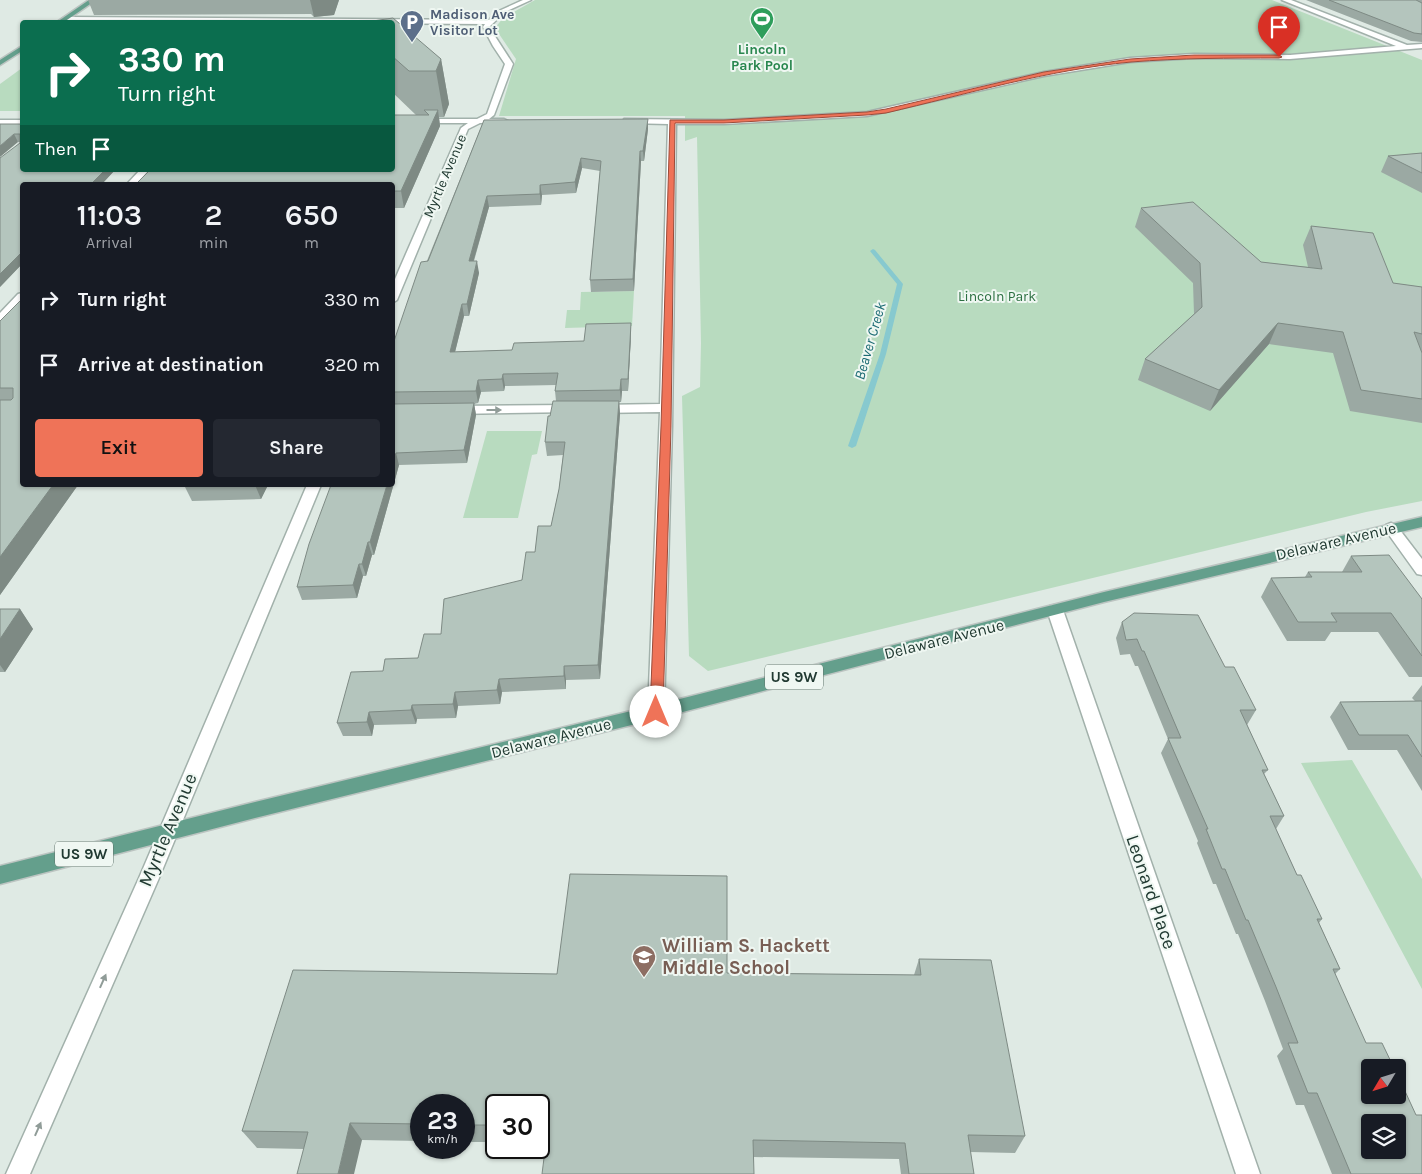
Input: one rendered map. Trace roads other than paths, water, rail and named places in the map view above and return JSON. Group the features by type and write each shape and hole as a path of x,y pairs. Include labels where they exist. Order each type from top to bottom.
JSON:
{"main road":[{"path":"64,20 93,0"},
{"path":"0,63 20,49"},
{"name":"Delaware Avenue","path":"0,876 254,810 656,712 1056,610 1422,522"}],"street":[{"path":"395,22 489,22 503,11 528,0"},
{"path":"1286,0 1422,54"},
{"name":"Myrtle Avenue","path":"395,293 465,128 490,115 509,64 486,31 489,22"},
{"path":"615,121 786,119 877,112 1044,74 1130,60 1194,56 1290,57 1422,46"},
{"path":"395,121 510,121"},
{"path":"656,712 666,408 672,121"},
{"path":"0,122 20,122"},
{"path":"133,182 143,172"},
{"path":"0,319 20,298"},
{"path":"442,410 666,408"},
{"name":"Myrtle Avenue","path":"18,1174 167,833 313,487"},
{"path":"1391,528 1422,570"},
{"name":"Leonard Place","path":"1056,610 1248,1174"}],"waterway":[{"name":"Beaver Creek","path":"852,446 883,354 900,284 873,251"}],"place":[{"name":"Lincoln Park Pool","path":"762,40"},
{"name":"Madison Ave Visitor Lot","path":"412,43"},
{"name":"William S. Hackett Middle School","path":"644,978"}],"park label":[{"name":"Lincoln Park","path":"997,296"}]}
